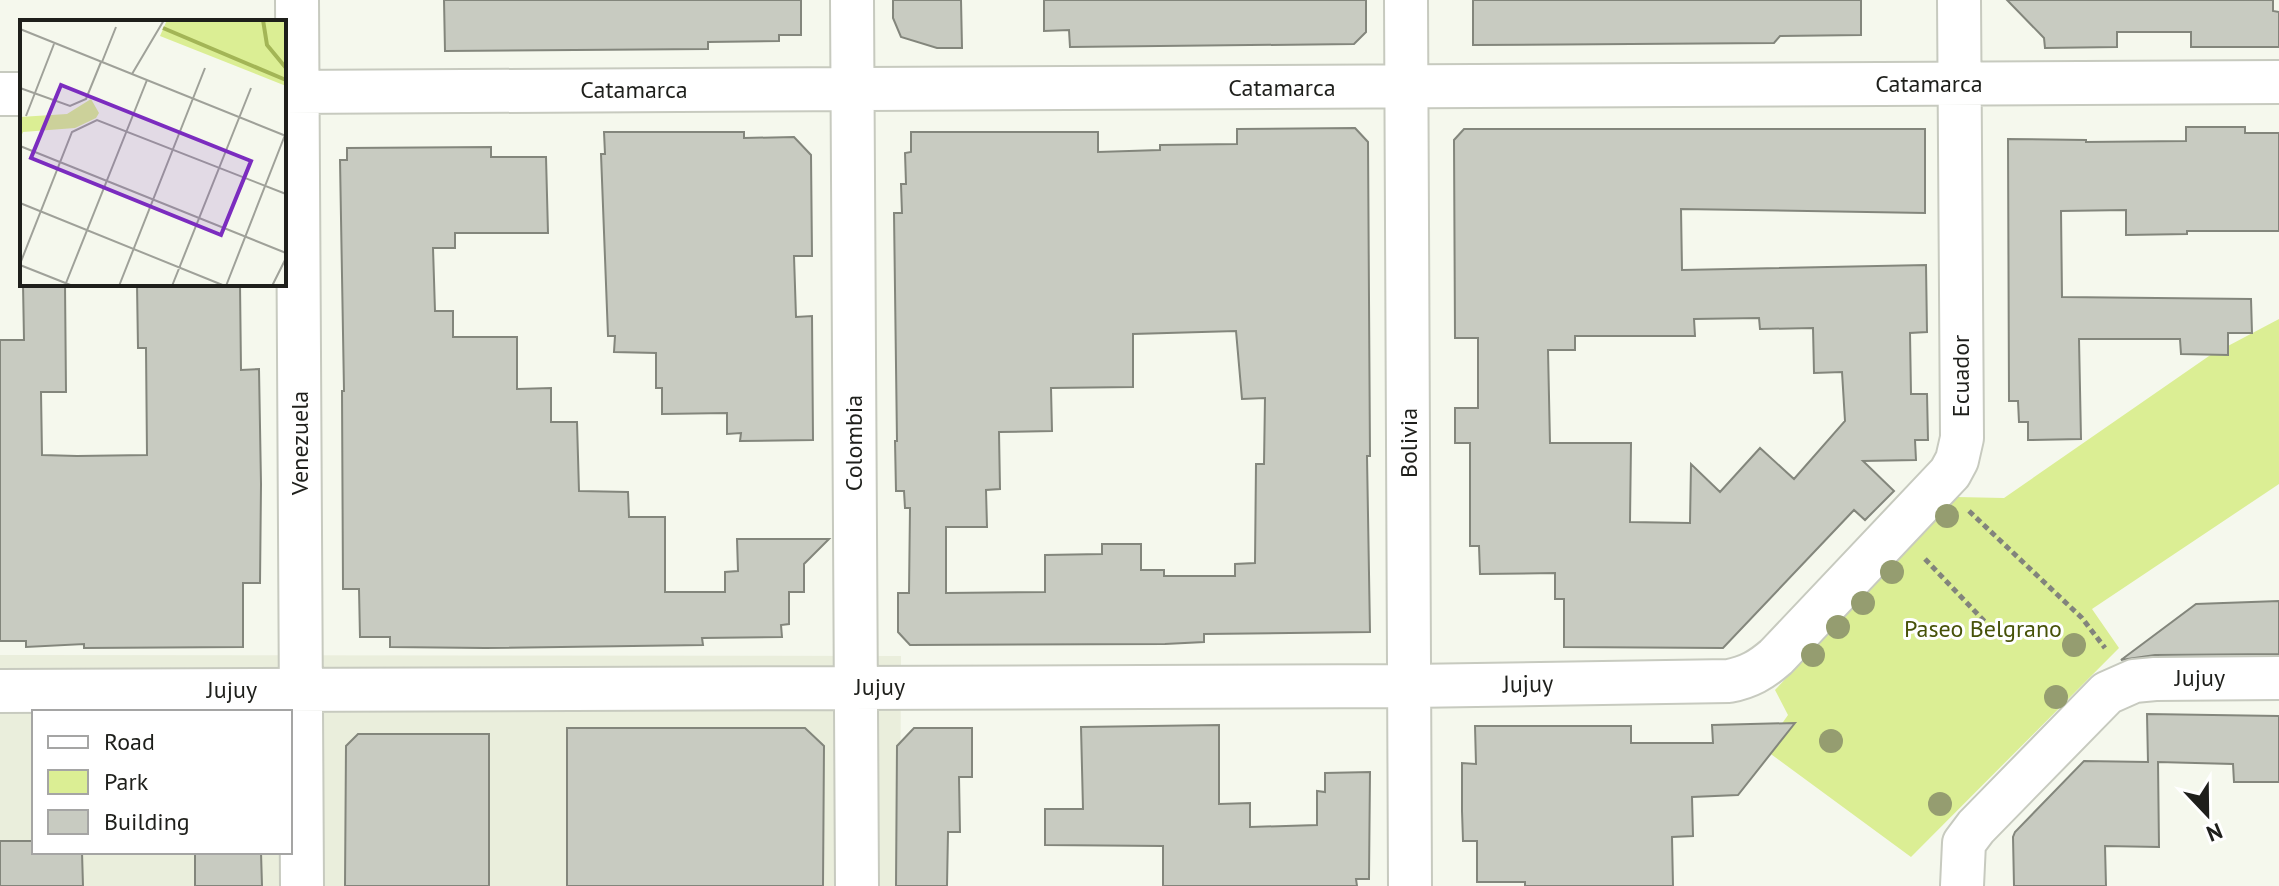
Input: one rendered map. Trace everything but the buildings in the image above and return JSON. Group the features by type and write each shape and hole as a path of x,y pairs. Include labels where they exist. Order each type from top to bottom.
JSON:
{"street":[{"name":"Venezuela","path":"297,0 291,92 302,886"},
{"name":"Colombia","path":"852,0 857,886"},
{"name":"Bolivia","path":"1406,0 1410,886"},
{"name":"Ecuador","path":"1759,672 1896,531 1950,473 1957,460 1962,438 1959,0"},
{"name":"Catamarca","path":"291,92 2279,82"},
{"name":"Jujuy","path":"2116,670 2134,681 2279,678"},
{"path":"1962,886 1964,843 2099,701 2116,670"},
{"name":"Jujuy","path":"0,691 1410,686 1729,681 1759,672"}],"path":[{"path":"1967,509 2082,618 2116,670"},
{"path":"1896,531 1988,625"}],"shaded area":[{"path":"0,655 901,656 900,886 0,886"}],"green space":[{"name":"Paseo Belgrano","path":"2279,319 2279,484 2092,609 2119,648 1911,857 1764,749 1788,715 1775,690 1957,497 2004,498 2209,356"}]}
